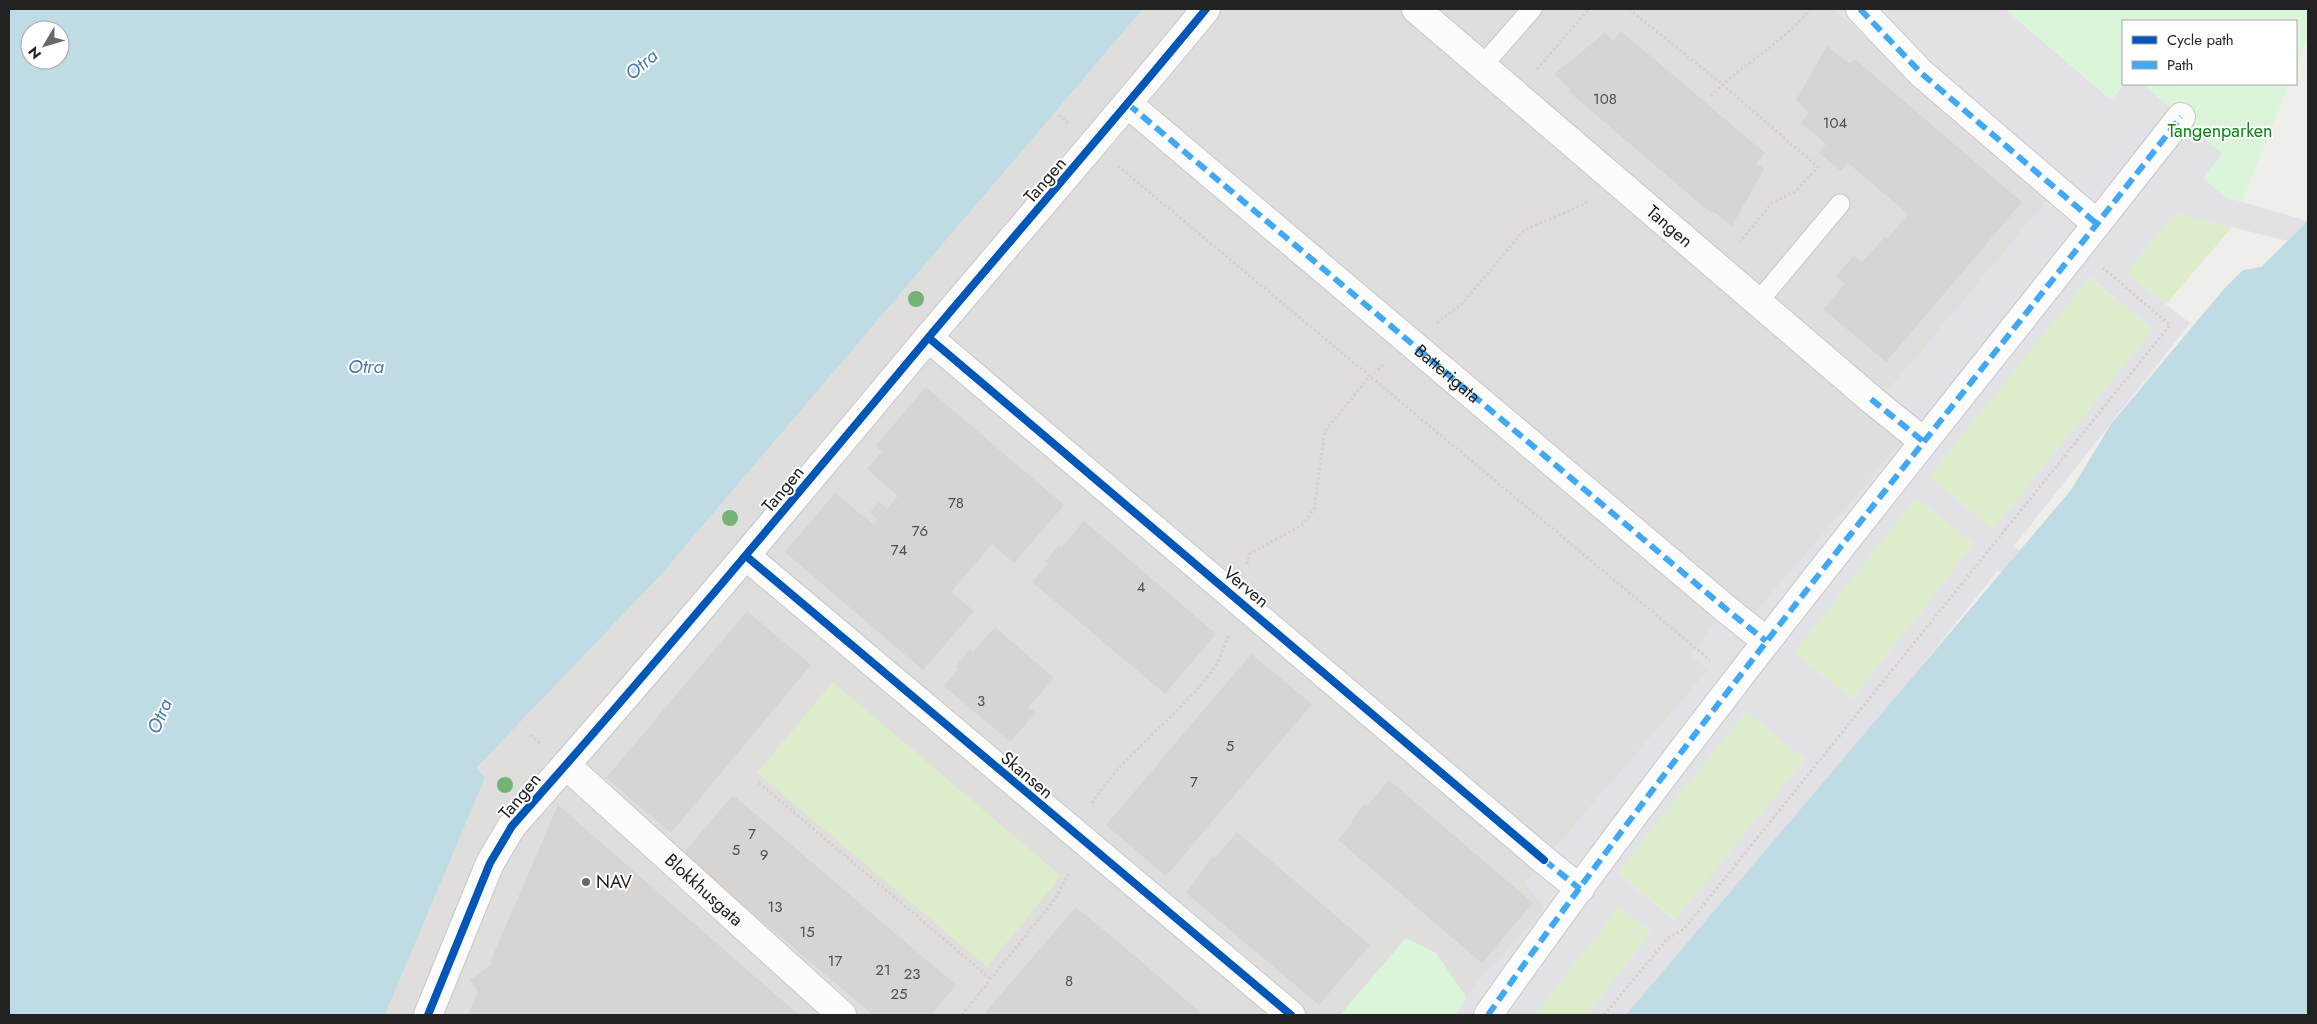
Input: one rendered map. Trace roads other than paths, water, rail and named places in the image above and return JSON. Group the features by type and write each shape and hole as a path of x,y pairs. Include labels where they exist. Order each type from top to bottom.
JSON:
{"street":[{"name":"Tangen","path":"428,1015 490,863 512,826 746,556 1093,146 1206,9"},
{"name":"Tangen","path":"1416,9 1871,400 1924,442"},
{"path":"1860,9 1922,73 2098,224"},
{"name":"Batterigata","path":"1128,104 1766,641"},
{"path":"1488,1015 1560,913 1580,889 1735,680 2181,117"},
{"name":"Verven","path":"929,338 1580,889"},
{"name":"Skansen","path":"746,556 1290,1015"},
{"name":"Blokkhusgata","path":"566,765 842,1015"}],"lane":[{"path":"1482,66 1532,9"},
{"path":"1758,302 1840,204"}],"water":[{"name":"Otra","path":"9,9 1143,9 659,577 476,768 485,778 385,1015 9,1015"},
{"path":"2308,221 2308,1015 1626,1015 2071,490 2111,424 2223,290 2243,270 2261,267"}],"place":[{"name":"NAV","path":"586,882"}],"park label":[{"name":"Tangenparken","path":"2220,131"}]}
